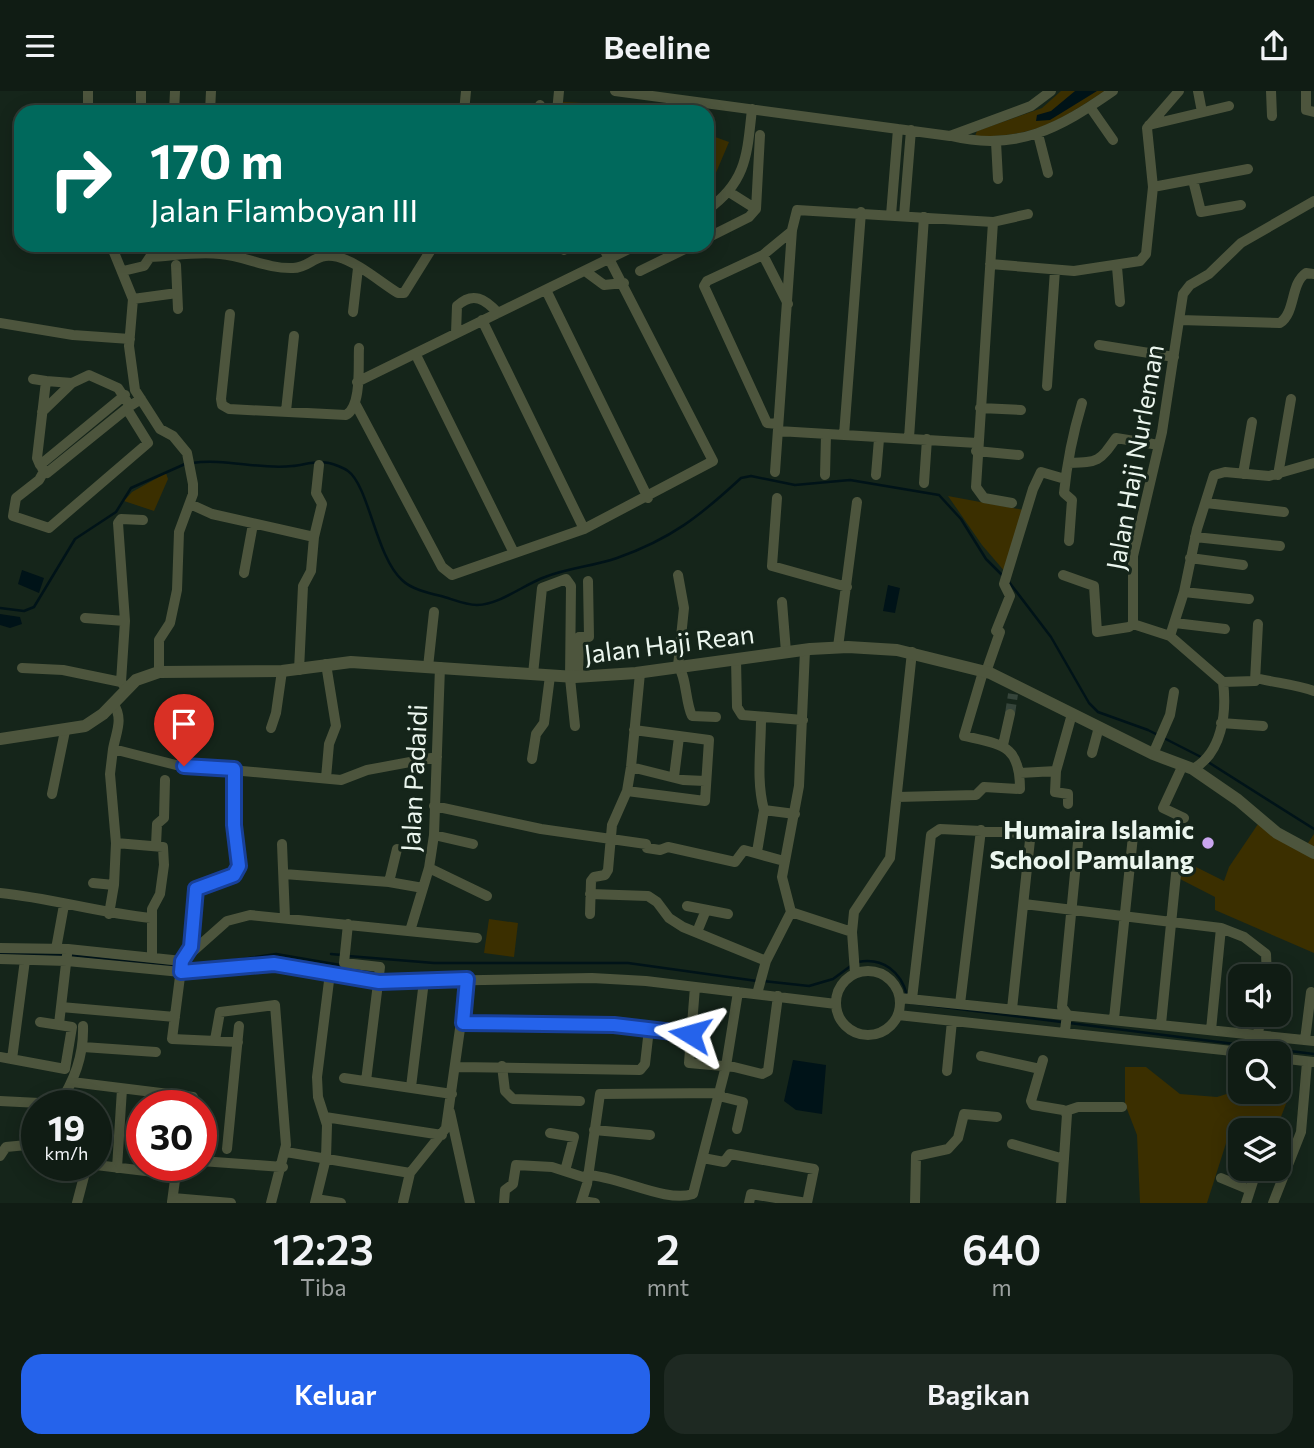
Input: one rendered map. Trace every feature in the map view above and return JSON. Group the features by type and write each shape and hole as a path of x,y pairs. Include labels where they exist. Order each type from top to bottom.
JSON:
{"street":[{"path":"615,91 996,142 1020,140 1038,134 1090,107 1113,91"},
{"path":"950,136 1031,106 1051,91"},
{"path":"990,264 1055,270 1117,267 1140,261 1146,254 1153,187 1147,132 1149,125 1179,91"},
{"path":"1198,91 1202,112"},
{"path":"1271,91 1272,116"},
{"path":"1306,91 1306,110 1312,113"},
{"path":"1149,125 1229,106"},
{"path":"1090,107 1113,140"},
{"path":"714,204 729,192 746,161 752,109"},
{"path":"891,215 898,128"},
{"path":"904,216 911,130"},
{"path":"1038,134 1048,173"},
{"path":"714,234 749,216 756,209 760,135"},
{"path":"996,142 998,179"},
{"path":"1153,187 1248,169"},
{"path":"1194,180 1201,212 1241,205"},
{"path":"729,192 756,209"},
{"name":"Jalan Haji Nurleman","path":"1133,624 1133,557 1159,445 1180,320 1181,299 1190,285 1209,274 1241,243 1314,203"},
{"path":"775,472 794,214 800,209 993,222 1028,214"},
{"path":"844,435 861,212"},
{"path":"909,438 925,217"},
{"path":"993,222 977,447 977,492 984,498 1012,503"},
{"path":"792,230 763,255 707,281 704,291 767,423 778,428 826,435 927,439 1019,456"},
{"path":"112,252 123,271 133,299 130,339 132,380 160,429 173,436 189,460 194,489 179,532 177,590 170,623 159,640 159,672"},
{"path":"123,271 144,266 150,257 217,253 258,264 300,268 312,258 331,256 348,261 398,293 404,293 430,252"},
{"path":"355,403 448,573 458,575 584,530 713,461 606,252"},
{"path":"357,382 622,252"},
{"path":"640,271 679,252"},
{"path":"763,255 788,304"},
{"path":"176,265 178,309"},
{"path":"1117,267 1120,302"},
{"path":"353,312 358,268"},
{"path":"1047,386 1055,270"},
{"path":"585,271 604,285 624,283"},
{"path":"1180,320 1280,323 1286,319 1302,275 1314,274"},
{"path":"546,290 648,498"},
{"path":"133,299 177,293"},
{"path":"456,333 457,306 466,298 475,296 486,300 498,313"},
{"path":"230,314 222,405 229,409 346,415 352,412 355,403 359,348"},
{"path":"482,320 584,530"},
{"path":"0,323 73,335 130,339"},
{"path":"286,411 294,335"},
{"path":"1100,345 1174,357"},
{"path":"416,355 514,553"},
{"path":"42,412 72,383 89,375 118,388 125,395 128,407 147,436 145,447 49,528 13,516 16,498 39,480 42,469 125,395"},
{"path":"33,379 72,383"},
{"path":"42,469 37,458 46,381"},
{"path":"42,469 141,399"},
{"path":"1278,475 1291,399"},
{"path":"1069,541 1072,500 1064,493 1069,463 1067,452 1082,403"},
{"path":"980,408 1021,410"},
{"path":"1243,474 1252,422"},
{"path":"825,475 826,435"},
{"path":"1069,463 1095,462 1105,457 1116,438 1159,445"},
{"path":"876,475 879,439"},
{"path":"924,483 927,439"},
{"path":"189,460 200,450"},
{"path":"1170,636 1184,592 1189,558 1214,475 1225,472 1278,475 1314,463"},
{"path":"299,670 303,586 311,571 314,537 322,505 316,493 319,465"},
{"path":"897,797 976,796 984,787 1020,789 1020,773 1013,752 1003,745 964,736 1000,632 996,631 1010,596 1006,580 1040,473 1065,479"},
{"path":"777,498 772,566 847,587"},
{"path":"838,647 857,502"},
{"path":"1206,503 1284,512"},
{"path":"190,504 212,515 314,537"},
{"path":"22,669 63,670 123,685 125,621 118,523 121,519 143,520"},
{"path":"244,573 253,524"},
{"path":"1195,537 1280,546"},
{"path":"1189,558 1243,565"},
{"path":"678,575 684,608 678,666 682,672 690,714 716,717"},
{"path":"1063,575 1094,586 1097,632 1133,624 1170,636 1223,682 1252,683 1256,678 1258,624"},
{"path":"533,674 542,588 566,579 571,586 575,726"},
{"path":"574,677 579,637 589,637 588,581"},
{"path":"1184,592 1249,599"},
{"path":"782,602 786,652"},
{"name":"Jalan Padaidi","path":"410,931 429,868 434,835 437,757 434,612"},
{"path":"85,618 125,621"},
{"path":"1175,623 1225,629"},
{"name":"Jalan Haji Rean","path":"0,739 65,731 94,721 113,703 123,685 144,675 159,672 282,671 326,664 376,663 574,677 640,673 838,647 912,652 985,672 1015,689 1153,754 1196,765 1277,833 1314,853"},
{"path":"759,985 766,961 791,912 782,877 795,814 803,720 805,650"},
{"path":"855,968 888,978 900,998 898,1016 881,1033 869,1036 856,1034 846,1027 836,1004 845,981 855,968 852,932 856,907 885,870 890,858 912,652"},
{"path":"736,659 739,711 742,715 761,719 803,720"},
{"path":"326,664 336,726 329,744 326,778"},
{"path":"271,728 282,671"},
{"path":"590,914 591,881 594,877 605,875 608,870 612,825 627,791 640,673"},
{"path":"532,759 536,734 544,723 550,675"},
{"path":"1256,678 1276,683 1283,681 1314,691"},
{"path":"1184,818 1163,808 1196,765 1213,752 1221,723 1223,682"},
{"path":"1153,754 1170,715 1174,692"},
{"path":"109,914 114,885 116,843 110,773 119,726 119,716 113,703"},
{"path":"1003,745 1010,714"},
{"path":"1068,804 1069,794 1055,792 1056,771 1072,714"},
{"path":"757,852 764,810 761,775 757,763 761,719"},
{"path":"1221,723 1262,726"},
{"path":"1093,753 1099,727"},
{"path":"627,791 704,802 709,740 634,730"},
{"path":"52,794 65,731"},
{"path":"674,777 678,737"},
{"path":"113,749 176,765 341,780 368,770 437,757"},
{"path":"631,767 705,781"},
{"path":"191,950 196,889 234,875 238,871 234,769"},
{"path":"1020,773 1056,771"},
{"path":"152,957 151,918 152,906 160,890 158,824 164,818 165,780"},
{"path":"434,806 541,829 646,844 647,848 660,850 668,847 735,862 742,850 784,861"},
{"path":"764,810 795,814"},
{"path":"912,999 931,835 940,829 981,830 1028,836 1024,904 1012,1009"},
{"path":"960,1004 981,830"},
{"path":"1059,1031 1079,832"},
{"path":"434,835 473,844"},
{"path":"1114,1019 1133,836"},
{"path":"116,843 159,846"},
{"path":"282,844 285,918"},
{"path":"389,882 397,849"},
{"path":"1161,1024 1177,864"},
{"path":"429,868 487,896"},
{"path":"284,874 389,882 423,888"},
{"path":"93,883 114,885"},
{"path":"0,893 27,895 109,914 151,918"},
{"path":"590,894 648,896 657,902 669,918 766,961"},
{"path":"1024,904 1221,928 1244,937 1266,954 1266,964"},
{"path":"56,949 64,905"},
{"path":"687,906 728,914"},
{"path":"697,932 706,910"},
{"path":"791,912 852,932"},
{"path":"238,1042 174,1041 181,966 191,950 227,921 250,915 477,938"},
{"path":"348,924 344,955 346,963 380,967 366,1081"},
{"path":"1211,1030 1221,928"},
{"path":"0,948 56,949 67,955 181,966 274,964 379,982 592,978 738,992 759,985 778,996 836,1004"},
{"path":"0,959 25,960 67,955 152,957 181,966"},
{"path":"59,1024 67,955"},
{"path":"12,1059 25,960"},
{"path":"330,973 317,1077 318,1097 325,1117 326,1158 315,1201 341,1203"},
{"path":"403,1203 410,1173 442,1135 450,1112 467,979"},
{"path":"411,1087 424,981"},
{"path":"695,987 689,1063 726,1066 762,1074 768,1071 778,996"},
{"path":"503,1203 505,1190 513,1184 516,1165 552,1167 637,1184 664,1195 693,1193 720,1095 738,992"},
{"path":"900,998 1062,1012 1310,1040 1311,992"},
{"path":"215,1040 220,1012 275,1005 286,1152 271,1203"},
{"path":"61,1007 175,1017"},
{"path":"898,1016 1228,1050"},
{"path":"947,1071 952,1021"},
{"path":"40,1022 80,1029"},
{"path":"463,1023 614,1025 690,1034"},
{"path":"227,1149 239,1026"},
{"path":"1258,1034 1259,1027"},
{"path":"0,1058 65,1069 80,1029"},
{"path":"67,1090 83,1047 80,1029"},
{"path":"457,1067 640,1070 645,1064 649,1029"},
{"path":"83,1047 156,1052"},
{"path":"981,1056 1041,1065 1031,1101 1033,1105 1066,1111 1078,1107 1122,1107"},
{"path":"1273,1203 1301,1132 1311,1062 1291,1060"},
{"path":"502,1066 505,1091 513,1099 580,1101"},
{"path":"344,1078 452,1094"},
{"path":"72,1082 131,1090"},
{"path":"117,1168 122,1089"},
{"path":"595,1203 582,1202 598,1099 605,1093 720,1095 743,1102 737,1129"},
{"path":"0,1101 21,1102"},
{"path":"1061,1203 1066,1111"},
{"path":"450,1112 470,1203"},
{"path":"915,1203 916,1156 943,1151 955,1143 964,1114 997,1117"},
{"path":"325,1117 442,1135"},
{"path":"594,1130 650,1135"},
{"path":"550,1133 574,1137 565,1171"},
{"path":"1012,1144 1064,1159"},
{"path":"2,1150 21,1148"},
{"path":"286,1152 410,1173"},
{"path":"703,1158 724,1162 730,1154 814,1169 807,1203 751,1194 749,1203"},
{"path":"217,1162 283,1167"},
{"path":"112,1167 126,1169"},
{"path":"1221,1178 1250,1190"},
{"path":"77,1203 82,1181"},
{"path":"175,1181 173,1201 231,1203"},
{"path":"1245,1203 1253,1181"}],"shaded area":[{"path":"1061,91 1105,91 1059,119 1030,131 975,136 977,131 1042,108"},
{"path":"1075,91 1097,91 1050,120 1036,121 1037,115 1051,111"},
{"path":"563,102 603,105 563,105"},
{"path":"714,137 729,142 714,177"},
{"path":"166,473 168,479 154,511 124,501 132,492"},
{"path":"948,496 1024,510 1006,573 982,545"},
{"path":"22,570 44,578 39,593 18,584"},
{"path":"888,585 900,588 895,613 883,611"},
{"path":"0,614 20,617 22,624 10,628 0,625"},
{"path":"1258,824 1302,852 1314,834 1314,953 1215,910 1215,897 1180,879 1184,861 1224,881 1229,867"},
{"path":"489,919 518,923 514,957 484,953"},
{"path":"793,1060 826,1065 822,1114 796,1110 784,1101"},
{"path":"1125,1067 1146,1067 1180,1094 1217,1097 1228,1094 1228,1104 1286,1104 1281,1118 1228,1118 1228,1137 1207,1203 1140,1203 1137,1135 1125,1104"}],"waterway":[{"path":"192,463 217,462 280,467 324,462 348,471 362,491 386,555 402,580 420,590 472,605 495,601 537,580 563,571 636,551 684,525 741,478 751,476 795,485 850,480 939,495 961,519 986,559 1004,577"},
{"path":"0,608 24,611 34,607 75,539 116,512 131,488 185,464"},
{"path":"1009,582 1051,637 1089,703 1098,712 1148,730 1203,758"},
{"path":"1208,762 1314,829"},
{"path":"0,953 63,955"},
{"path":"195,966 276,954 340,965"},
{"path":"331,954 342,955"},
{"path":"70,955 178,967"},
{"path":"348,956 434,963 628,963 757,981"},
{"path":"858,962 875,962 890,968 900,979 907,995"},
{"path":"763,981 809,986 833,979 852,965"},
{"path":"912,1003 1314,1054"}],"tunnel":[{"path":"1010,714 1013,694"}],"place":[{"name":"Humaira Islamic School Pamulang","path":"1208,843"}],"route":[{"path":"184,766 234,769 234,825 239,866 234,875 201,884 196,889 191,950 182,961 181,972 274,964 379,982 467,979 463,1023 614,1025 690,1034"}]}
